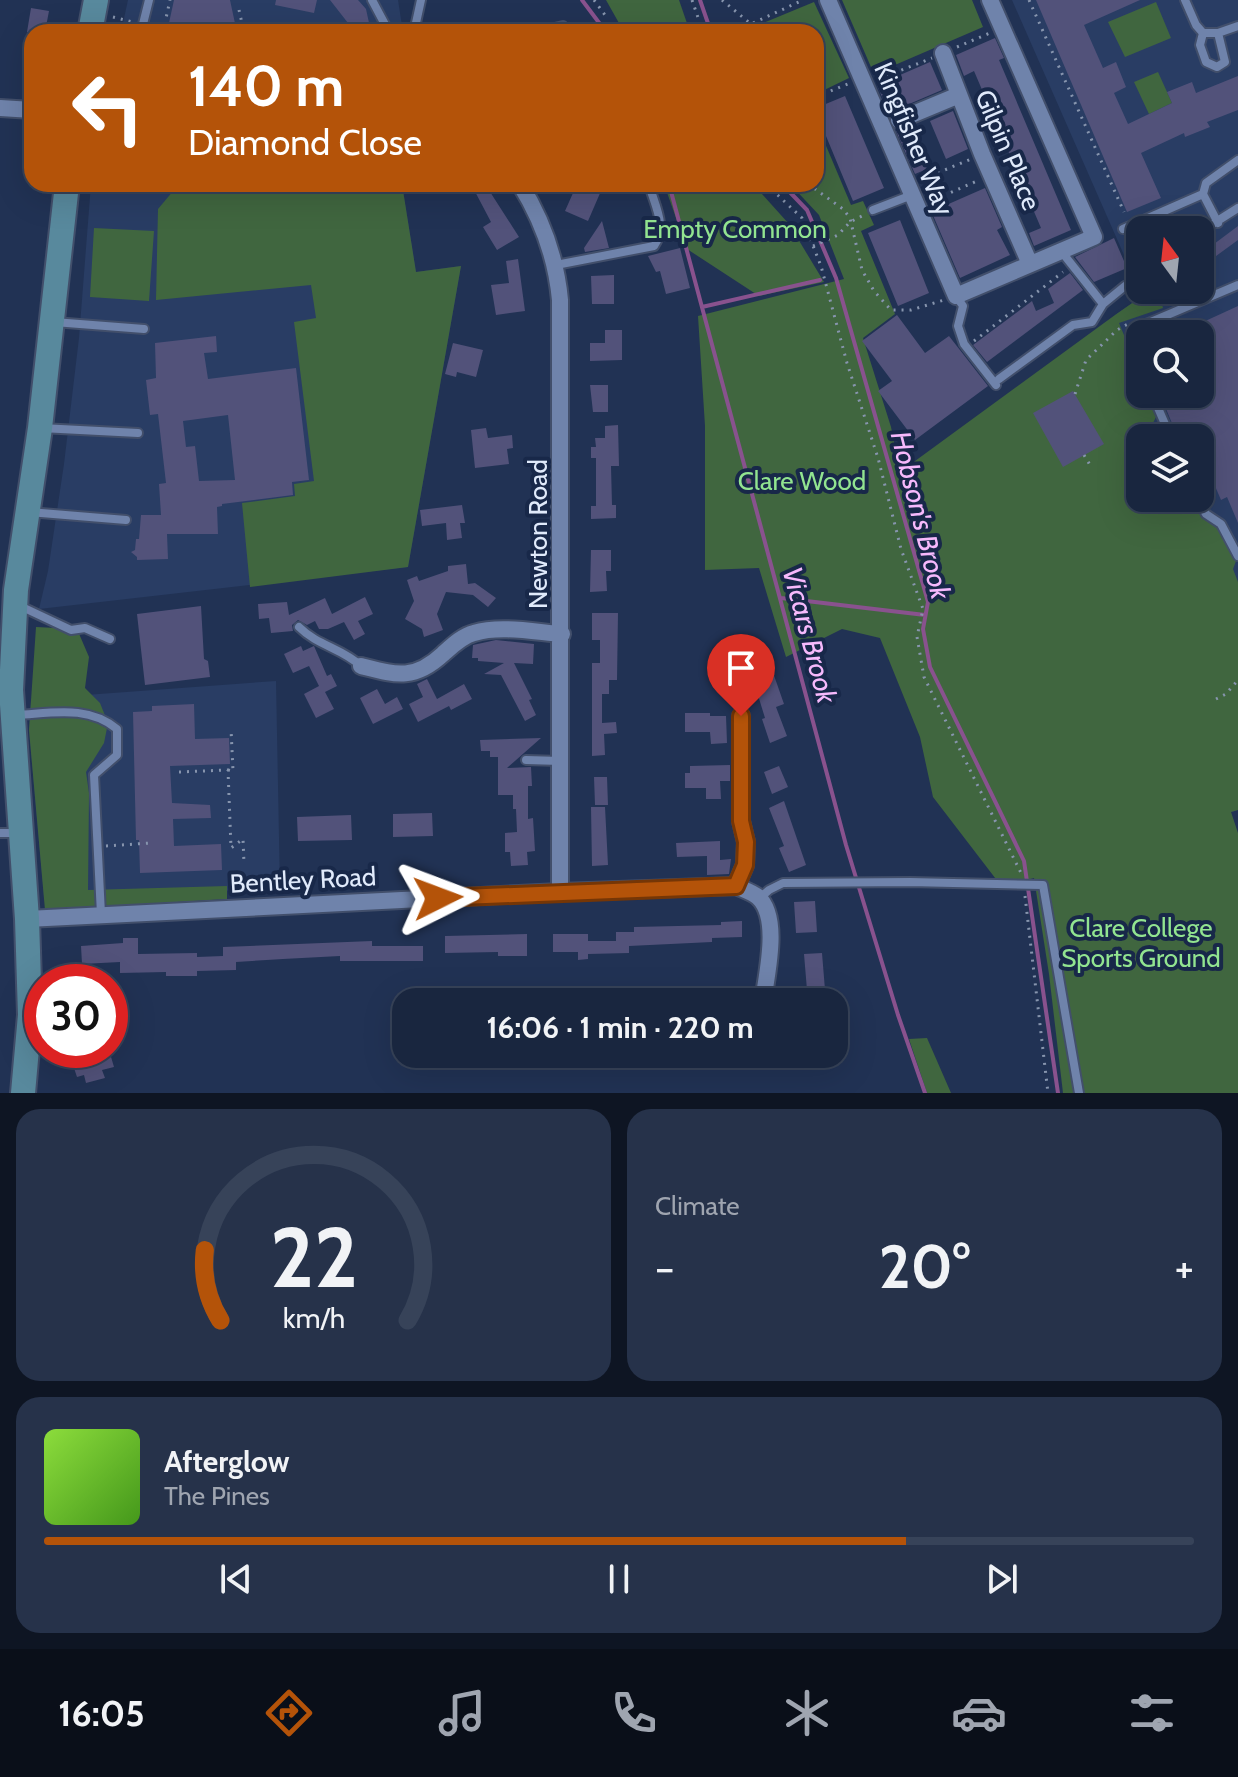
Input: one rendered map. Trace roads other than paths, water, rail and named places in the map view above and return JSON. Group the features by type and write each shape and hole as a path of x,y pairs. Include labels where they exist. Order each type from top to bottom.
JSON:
{"main road":[{"path":"23,1093 30,1015 27,919 11,833 11,690 15,604 54,322 66,192"}],"street":[{"name":"Kingfisher Way","path":"828,0 959,303"},
{"path":"959,303 1030,264 1094,237 990,0"},
{"name":"Gilpin Place","path":"943,53 982,154 1030,264"},
{"path":"899,120 959,95"},
{"path":"0,108 24,110"},
{"name":"Newton Road","path":"525,192 535,208 556,265 560,300 560,892"},
{"path":"361,666 397,675 413,673 429,667 469,634 483,631 562,634"},
{"path":"736,886 745,865 746,842 741,821 741,716"},
{"name":"Bentley Road","path":"27,919 736,886 760,898"},
{"path":"760,898 771,935 765,988"}],"lane":[{"path":"143,24 149,0"},
{"path":"372,0 385,24"},
{"path":"416,24 421,0"},
{"path":"1185,0 1203,33 1218,33 1238,26"},
{"path":"1203,33 1200,45 1206,62 1217,67 1225,62 1218,33"},
{"path":"1218,223 1203,194 1206,183 1238,160"},
{"path":"556,265 654,246 660,238 662,227 651,192"},
{"path":"1123,229 1203,194"},
{"path":"873,210 913,196"},
{"path":"1214,225 1238,208"},
{"path":"1061,250 1103,304"},
{"path":"1156,320 1238,285"},
{"path":"959,303 958,326 964,344 997,382 1073,325 1092,322 1103,304 1125,286"},
{"path":"54,322 144,329"},
{"path":"40,428 138,433"},
{"path":"28,512 126,520"},
{"path":"1205,512 1221,524 1238,556"},
{"path":"15,604 71,630 85,628 110,639"},
{"path":"299,627 311,639 348,653 361,666"},
{"path":"12,715 76,712 98,716 117,728 117,755 94,775 101,914"},
{"path":"526,760 561,761"},
{"path":"760,898 783,883 1043,885 1079,1093"}],"waterway":[{"name":"Vicars Brook","path":"582,0 600,24"},
{"name":"Hobson's Brook","path":"700,0 708,24"},
{"name":"Vicars Brook","path":"671,192 846,845 925,1093"},
{"name":"Hobson's Brook","path":"790,192 807,210 836,278 928,602 923,629 930,667 1024,861 1058,1093"},
{"path":"702,307 820,280"},
{"path":"781,598 925,615"}],"park label":[{"name":"Empty Common","path":"735,229"},
{"name":"Clare Wood","path":"802,481"},
{"name":"Clare College Sports Ground","path":"1141,943"}]}
